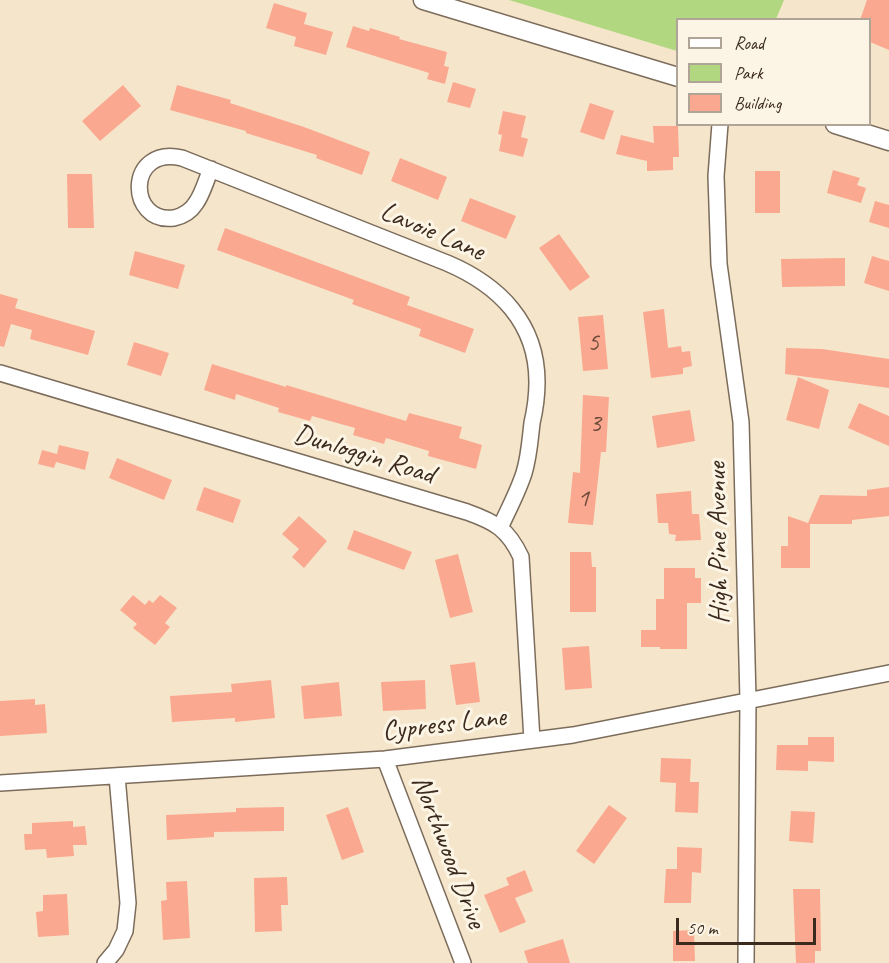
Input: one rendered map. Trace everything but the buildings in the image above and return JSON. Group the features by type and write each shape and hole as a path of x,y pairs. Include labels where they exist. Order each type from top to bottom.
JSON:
{"street":[{"path":"423,0 676,76"},
{"name":"High Pine Avenue","path":"720,126 716,176 719,264 741,422 748,700 746,963"},
{"path":"841,126 889,141"},
{"name":"Lavoie Lane","path":"211,169 197,202 183,216 163,218 154,214 141,199 138,189 143,169 161,157 171,155 182,158 211,169 463,270 482,280 498,293 513,311 524,327 532,346 537,383 525,471 500,528"},
{"name":"Dunloggin Road","path":"0,373 466,512 484,518 500,528 513,540 521,557 532,740"},
{"name":"Cypress Lane","path":"0,783 385,759 573,735 889,674"},
{"name":"Northwood Drive","path":"385,759 463,963"},
{"path":"105,963 116,950 125,931 128,903 117,776"}],"green space":[{"path":"509,0 784,0 776,18 676,18 676,51"}]}
